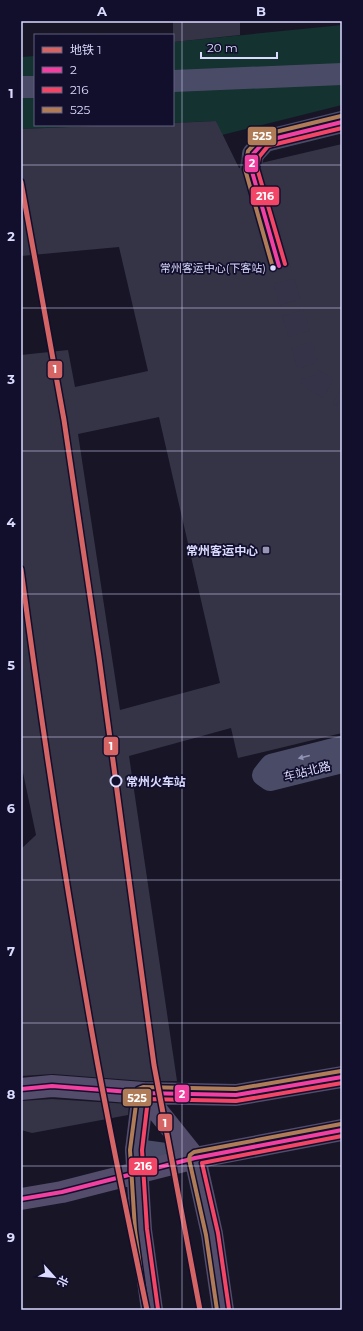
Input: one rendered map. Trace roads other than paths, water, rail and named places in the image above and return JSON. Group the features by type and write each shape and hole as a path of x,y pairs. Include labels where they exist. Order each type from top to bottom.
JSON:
{"main road":[{"path":"21,1089 52,1086 143,1093 236,1095 342,1077"},
{"path":"143,1093 136,1150 141,1230 152,1310"},
{"path":"143,1093 195,1158 212,1234 223,1310"},
{"path":"21,1199 62,1192 138,1174 195,1158 342,1130"}],"street":[{"path":"174,81 342,74"},
{"path":"21,87 34,86"},
{"path":"253,154 265,141 342,122"},
{"name":"车站北路","path":"342,747 272,765 263,775 270,780 342,762"},
{"path":"136,1150 195,1158"}],"tunnel":[{"path":"253,154 251,168 312,379 342,396"}],"metro line":[{"name":"1","path":"21,182 64,420 99,657 154,1065 200,1310"},
{"name":"1","path":"21,569 47,756 76,942 104,1096 147,1310"}],"place":[{"name":"常州客运中心(下客站)","path":"273,268"},
{"name":"常州客运中心","path":"266,550"},
{"name":"常州火车站","path":"116,781"}]}
